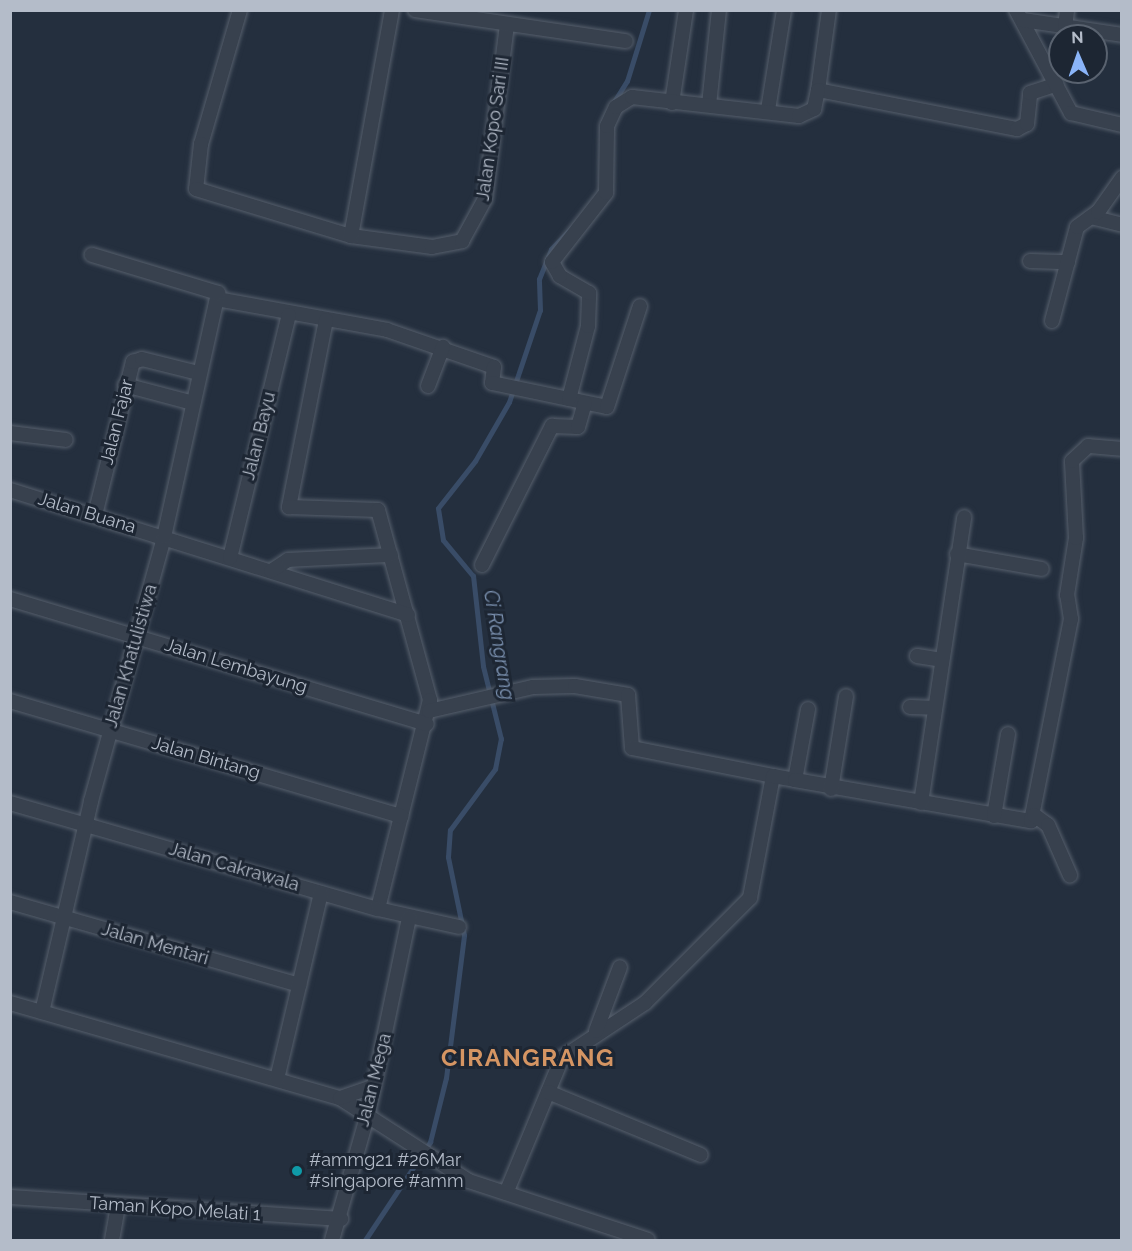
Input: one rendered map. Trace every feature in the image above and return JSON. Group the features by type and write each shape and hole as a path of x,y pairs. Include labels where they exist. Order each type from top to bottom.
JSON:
{"street":[{"path":"240,10 201,144 196,189 351,236 392,10"},
{"path":"415,10 626,41"},
{"path":"672,103 686,10"},
{"path":"709,105 719,10"},
{"path":"768,110 784,10"},
{"path":"569,399 588,327 589,293 556,273 554,254 606,193 607,126 616,106 632,97 672,103 808,115 818,90 829,10"},
{"path":"1020,15 1054,24"},
{"path":"1020,15 1048,67"},
{"name":"Jalan Kopo Sari III","path":"351,236 453,246 472,231 485,199 507,25"},
{"path":"818,90 1017,129 1027,124 1030,93 1057,84 1071,113 1122,125"},
{"path":"1052,321 1077,226 1091,217 1122,177"},
{"path":"1091,217 1122,225"},
{"path":"92,255 214,288 217,299 289,315 326,320 443,347 494,367 492,383 607,407 640,306"},
{"path":"1030,261 1068,262"},
{"name":"Jalan Khatulistiwa","path":"42,1012 110,730 164,537 198,373 217,299"},
{"name":"Jalan Bayu","path":"230,558 289,315"},
{"path":"326,320 289,507 377,509 408,615 428,717 378,909"},
{"path":"428,386 443,347"},
{"name":"Jalan Fajar","path":"95,515 125,385 136,359 198,373"},
{"path":"125,385 193,403"},
{"path":"482,565 552,426 578,427 585,403"},
{"path":"10,433 66,440"},
{"path":"428,717 482,698 562,685 628,695 632,748 831,789 921,802 1024,822 1034,815 1071,619 1067,595 1076,538 1072,461 1088,446 1122,449"},
{"name":"Jalan Buana","path":"10,490 408,615"},
{"path":"921,802 964,518"},
{"path":"957,554 1042,569"},
{"path":"271,571 288,560 391,555"},
{"name":"Jalan Lembayung","path":"10,598 136,636 428,717"},
{"path":"917,656 942,660"},
{"path":"831,789 846,696"},
{"name":"Jalan Bintang","path":"10,701 401,816"},
{"path":"910,707 935,708"},
{"path":"795,780 808,709"},
{"path":"994,816 1008,734"},
{"path":"506,1193 562,1058 596,1031 645,1003 750,898 774,776"},
{"name":"Jalan Cakrawala","path":"10,803 378,909 459,927"},
{"path":"1034,815 1048,825 1070,875"},
{"path":"277,1079 321,893"},
{"name":"Jalan Mentari","path":"10,902 299,985"},
{"name":"Jalan Mega","path":"332,1240 341,1219 368,1114 409,917"},
{"path":"596,1031 620,967"},
{"path":"10,1003 340,1098 368,1114 436,1164 506,1193 648,1240"},
{"path":"340,1098 374,1086"},
{"path":"548,1092 700,1155"},
{"name":"Taman Kopo Melati 1","path":"10,1197 118,1206 341,1219"},
{"path":"112,1240 118,1206"}],"waterway":[{"name":"Ci Rangrang","path":"610,108 627,81 649,10"},
{"name":"Ci Rangrang","path":"365,1240 430,1142 446,1078 464,935 448,857 450,830 495,769 501,739 483,666 473,576 443,540 438,508 475,461 509,402 540,310 539,279 551,249 571,228"}],"place":[{"name":"#ammg21 #26Mar #singapore #amm","path":"297,1171"}],"district":[{"name":"CIRANGRANG","path":"528,1058"}]}
